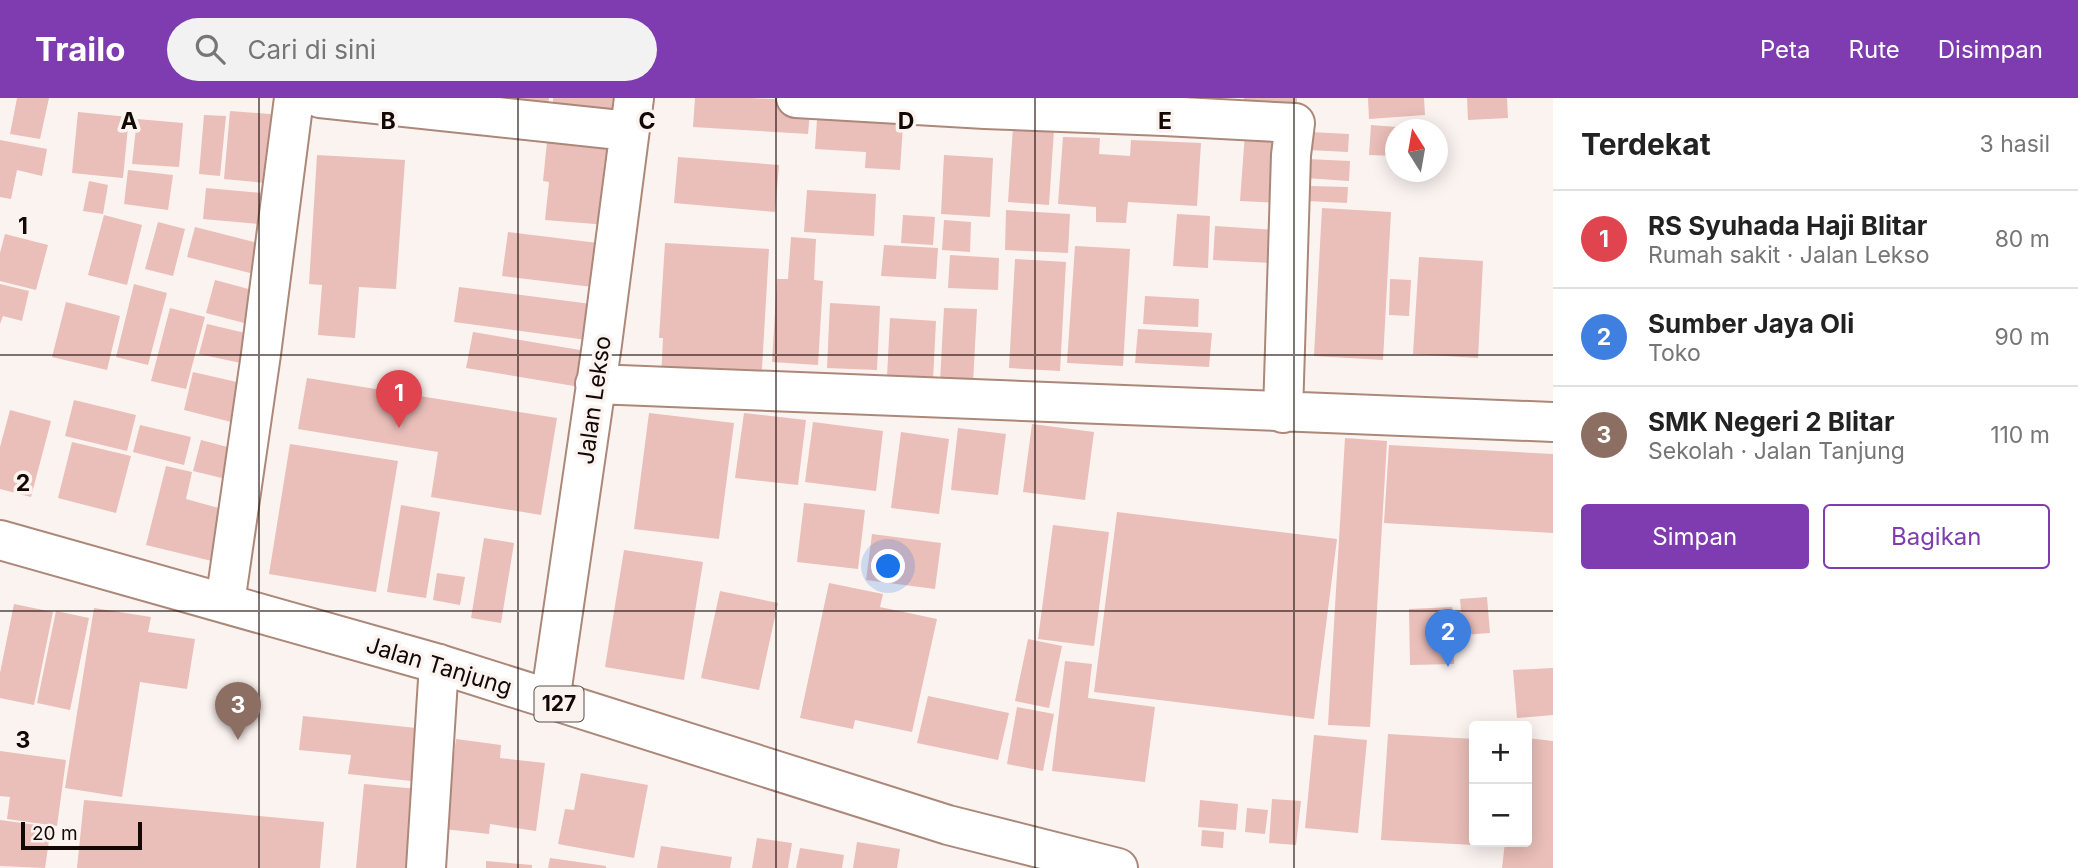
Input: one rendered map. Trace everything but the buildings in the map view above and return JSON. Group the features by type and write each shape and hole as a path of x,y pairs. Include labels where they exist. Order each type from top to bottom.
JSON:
{"street":[{"path":"225,603 294,98"},
{"path":"320,98 631,115"},
{"path":"796,98 1164,116 1296,110 1291,155 1283,413"},
{"name":"Jalan Lekso","path":"550,701 596,384 631,115"},
{"path":"596,384 1553,422"},
{"name":"Jalan Tanjung","path":"0,540 439,664 948,825 1118,868"},
{"path":"426,868 439,664"}],"place":[{"name":"RS Syuhada Haji Blitar","path":"399,428"},
{"name":"Sumber Jaya Oli","path":"1448,667"},
{"name":"SMK Negeri 2 Blitar","path":"238,740"}]}
